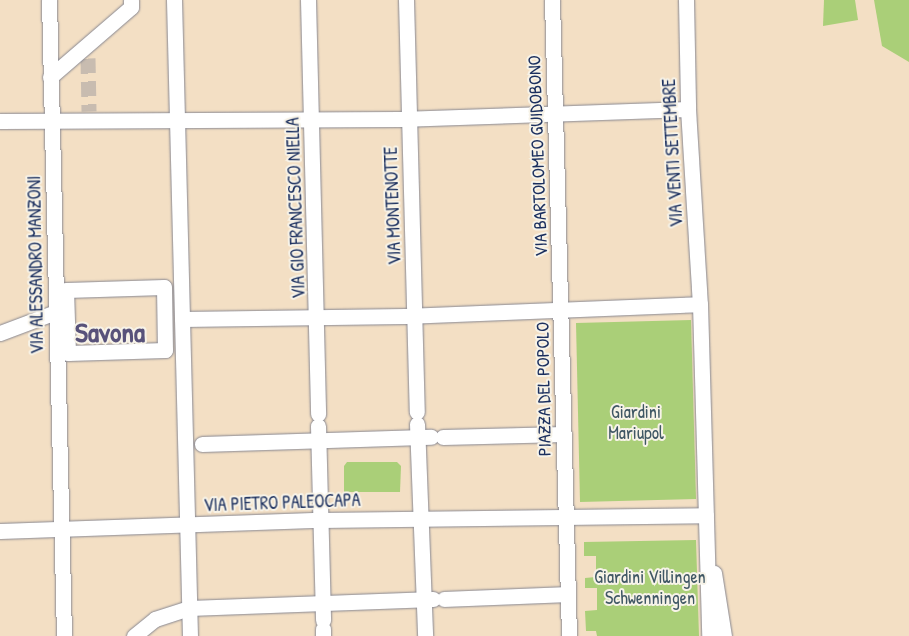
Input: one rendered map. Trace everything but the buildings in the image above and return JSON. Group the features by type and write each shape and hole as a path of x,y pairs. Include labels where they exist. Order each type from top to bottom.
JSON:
{"street":[{"name":"VIA ALESSANDRO MANZONI","path":"49,0 51,123 60,310 60,529 64,636"},
{"path":"174,0 190,636"},
{"name":"VIA GIO FRANCESCO NIELLA","path":"308,0 318,316 318,427 323,628"},
{"name":"VIA MONTENOTTE","path":"406,0 416,315 425,429 421,519 434,599 425,636"},
{"name":"VIA BARTOLOMEO GUIDOBONO","path":"552,0 560,310"},
{"name":"VIA VENTI SETTEMBRE","path":"686,0 688,109 700,304"},
{"path":"50,76 131,3"},
{"path":"88,42 88,58"},
{"path":"0,121 51,123 90,117 159,122 313,120 688,109"},
{"path":"164,287 165,350 68,353 60,310 66,290 164,287"},
{"path":"700,304 709,636"},
{"name":"PIAZZA DEL POPOLO","path":"569,636 560,310 700,304"},
{"path":"0,333 60,310"},
{"path":"182,320 560,310"},
{"path":"202,444 318,427 564,434"},
{"path":"566,517 706,515"},
{"name":"VIA PIETRO PALEOCAPA","path":"0,531 320,520 566,517"},
{"path":"707,555 722,606 724,636"},
{"path":"134,636 155,619 189,608 568,594"}],"green space":[{"path":"824,0 855,0 858,20 823,26"},
{"path":"874,0 909,0 909,62 882,46"},
{"name":"Giardini Mariupol","path":"691,320 696,499 580,502 576,323"},
{"path":"347,462 397,462 401,466 400,492 344,492 344,466"},
{"name":"Giardini Villingen Schwenningen","path":"696,540 699,636 597,636 596,631 586,631 585,611 597,610 597,588 585,588 585,578 596,577 596,556 584,556 584,542"}],"tunnel":[{"path":"88,58 89,111"}],"district":[{"name":"Savona","path":"110,332"}]}
